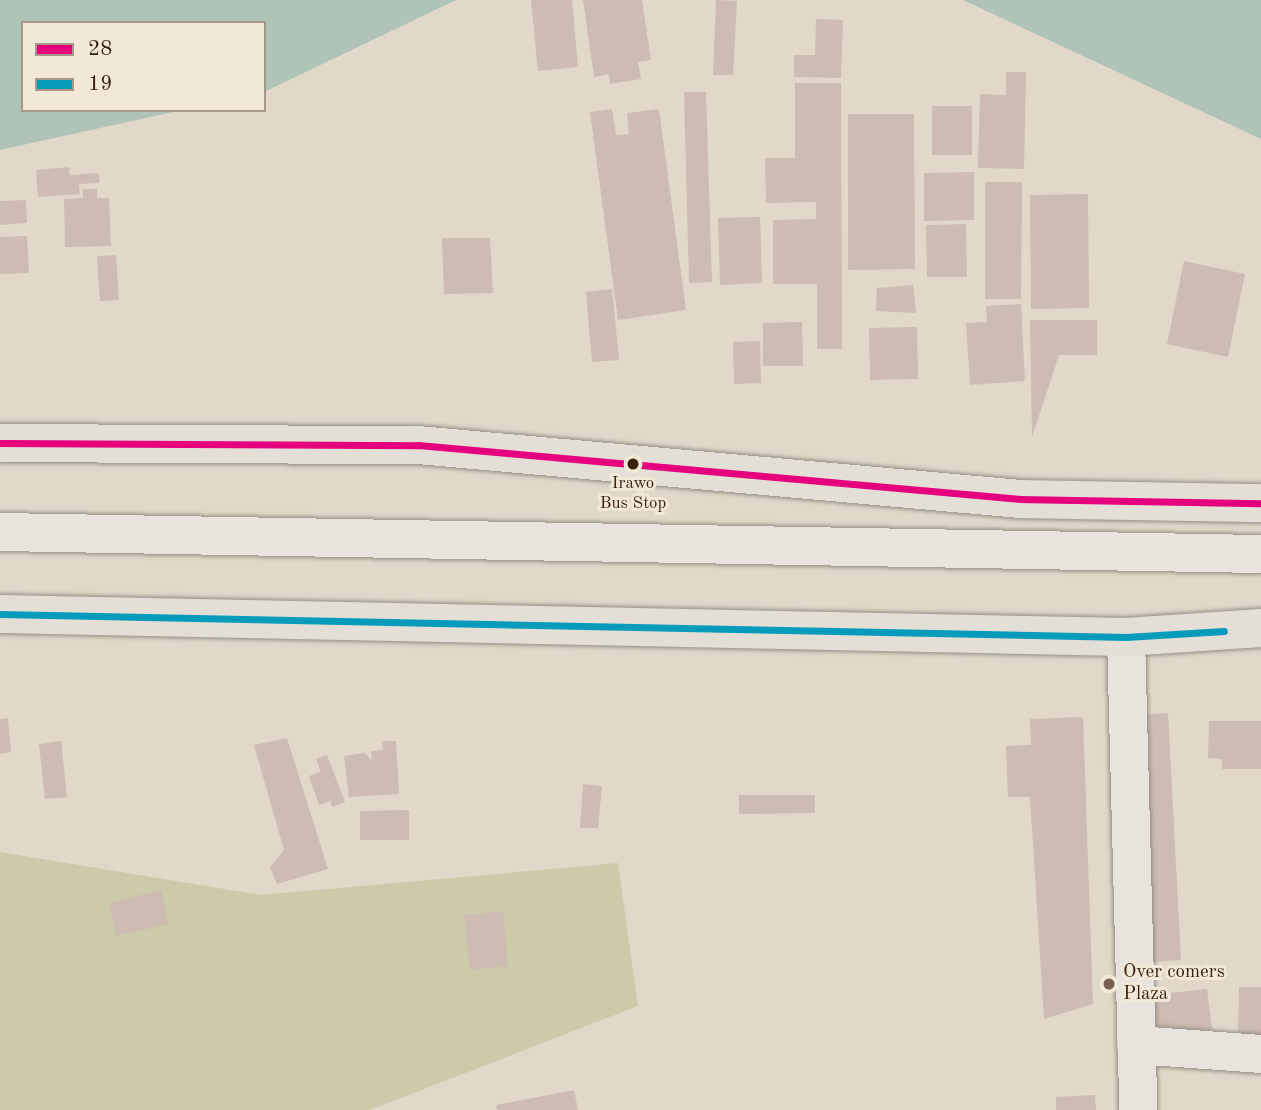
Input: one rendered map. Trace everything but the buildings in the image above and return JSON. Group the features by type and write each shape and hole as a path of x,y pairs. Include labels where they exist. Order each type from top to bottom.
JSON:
{"highway":[{"path":"0,443 418,444 1021,499 1261,503"},
{"path":"0,614 1126,637 1261,628"}],"street":[{"path":"0,532 1261,554"},
{"path":"1126,637 1138,1110"},
{"path":"1136,1045 1261,1054"}],"shaded area":[{"path":"0,0 456,0 266,91 266,21 21,21 21,112 173,112 0,150"},
{"path":"963,0 1261,0 1261,139"},
{"path":"0,852 261,895 618,863 638,1006 370,1110 0,1110"}],"transit line":[{"name":"28","path":"0,443 418,445 1021,499 1261,503"},
{"name":"19","path":"0,614 1126,637 1224,631"}],"place":[{"name":"Irawo Bus Stop","path":"633,464"},
{"name":"Over comers Plaza","path":"1109,984"}]}
